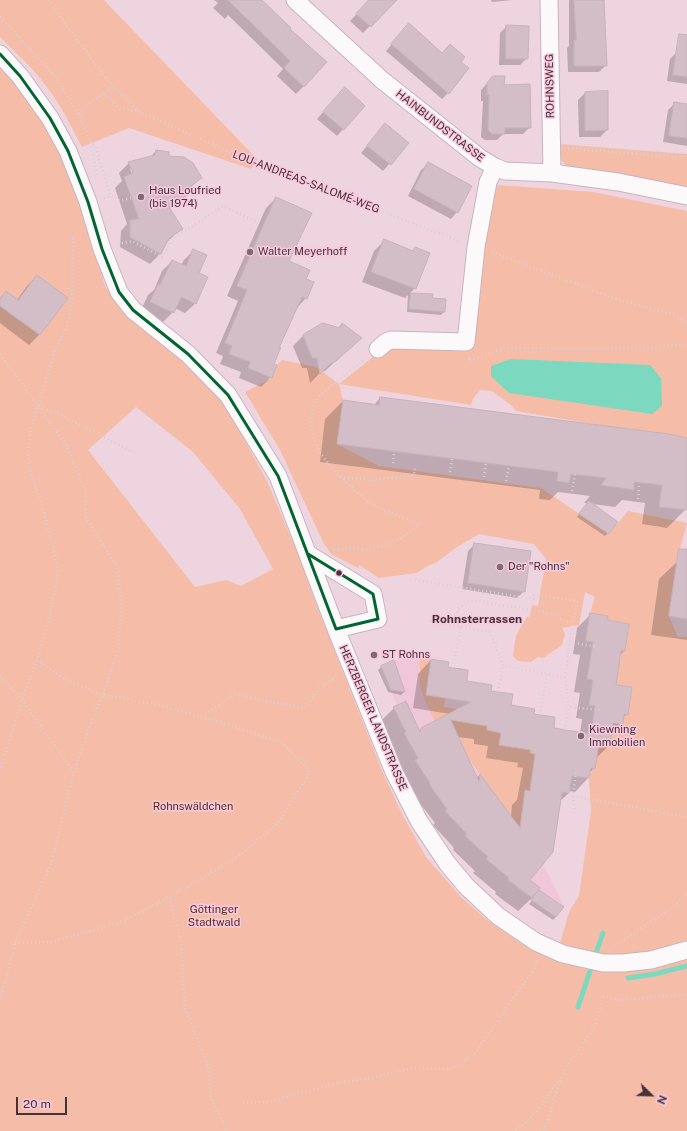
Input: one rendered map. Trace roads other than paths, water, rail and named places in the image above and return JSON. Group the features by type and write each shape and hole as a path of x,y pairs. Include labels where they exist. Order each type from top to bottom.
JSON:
{"street":[{"name":"HAINBUNDSTRASSE","path":"296,0 382,80 474,153 495,167 505,171 552,173 618,182 687,196"},
{"name":"ROHNSWEG","path":"549,0 552,173"},
{"name":"HERZBERGER LANDSTRASSE","path":"0,54 20,76 50,118 68,151 88,202 102,248 119,292 133,310 188,354 228,395 278,476 336,629 394,772 419,821 439,853 466,886 487,907 510,925 543,945 563,954 603,963 636,962 669,956 687,950"},
{"path":"378,349 386,342 391,340 466,342 476,247 488,182 495,167"},
{"path":"308,554 373,594 378,619 336,629"}],"waterway":[{"path":"596,953 603,933"},
{"path":"628,978 655,974 687,966"},
{"path":"578,1007 591,968"}],"place":[{"name":"Haus Loufried (bis 1974)","path":"141,197"},
{"name":"Walter Meyerhoff","path":"250,252"},
{"name":"Der \"Rohns\"","path":"500,567"},
{"name":"ST Rohns","path":"374,655"},
{"name":"Kiewning Immobilien","path":"581,736"}],"district":[{"name":"Rohnsterrassen","path":"477,619"}],"park label":[{"name":"Rohnswäldchen","path":"193,807"},
{"name":"Göttinger Stadtwald","path":"214,916"}]}
